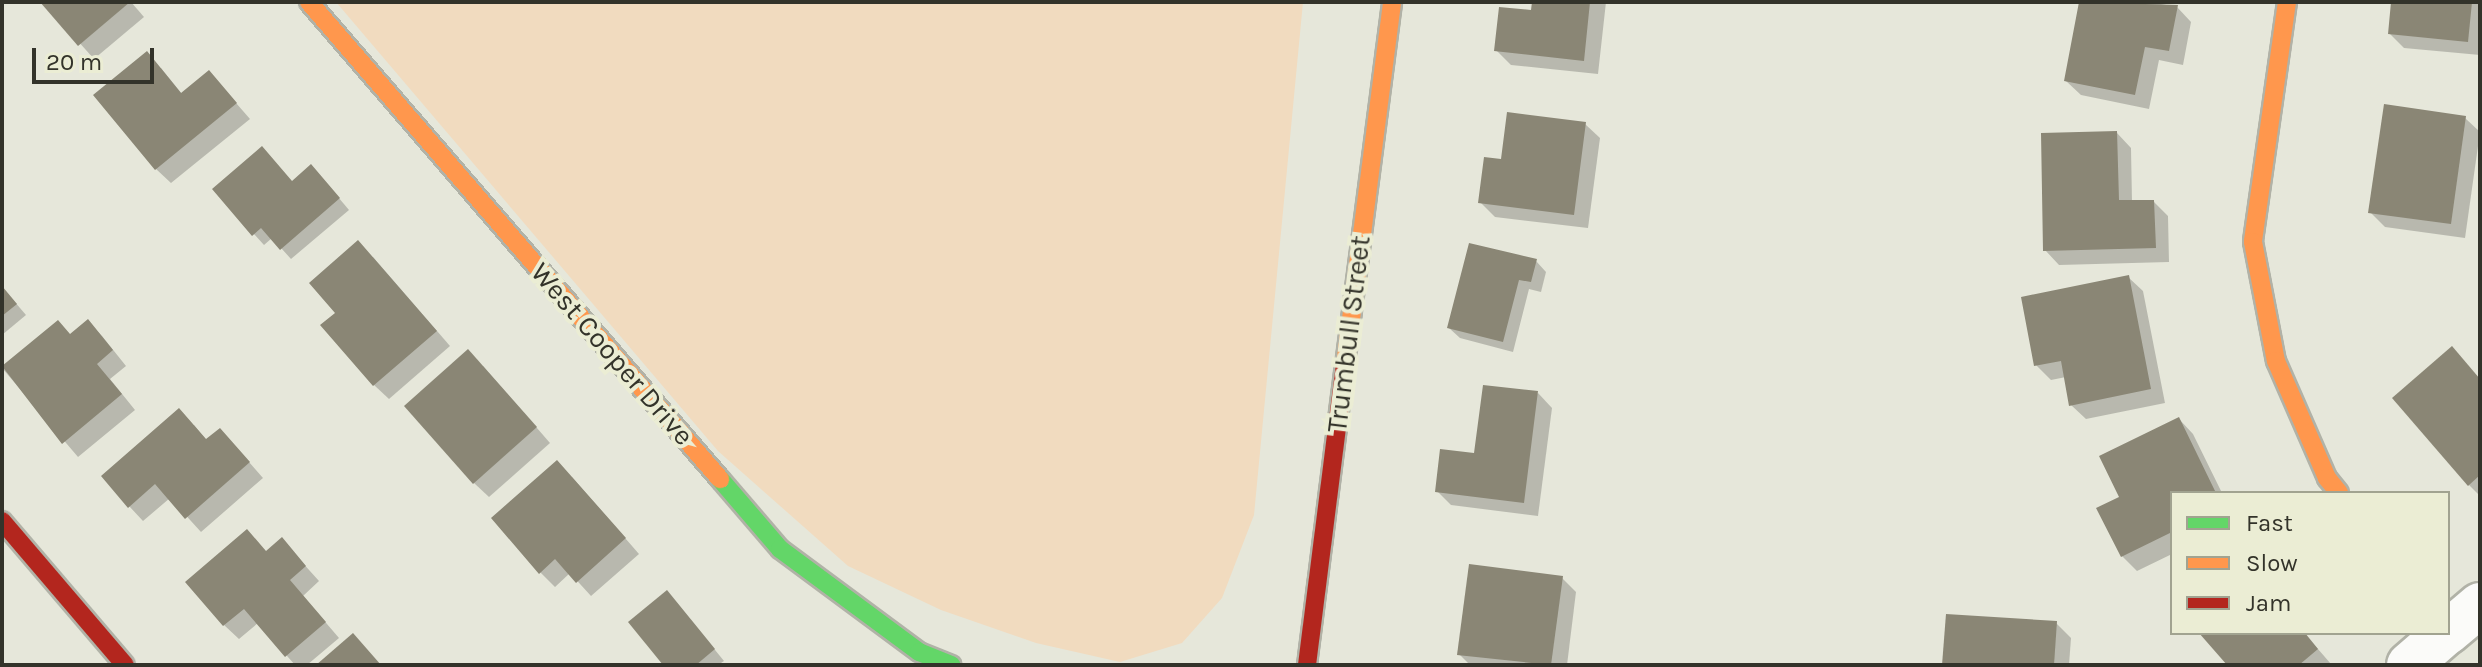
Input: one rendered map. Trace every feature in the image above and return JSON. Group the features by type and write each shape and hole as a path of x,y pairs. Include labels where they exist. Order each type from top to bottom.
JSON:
{"street":[{"name":"West Cooper Drive","path":"309,2 780,549 919,652 951,665"},
{"name":"Trumbull Street","path":"1307,665 1392,2"},
{"path":"2287,2 2253,242 2276,361 2327,478 2337,491"},
{"path":"2,521 114,661"},
{"path":"2409,665 2443,635"}],"shaded area":[{"path":"336,2 1303,2 1254,515 1222,598 1182,643 1120,662 1036,643 941,610 848,566 718,451"}],"building":[{"path":"40,2 130,2 78,46"},
{"path":"1532,2 1590,2 1584,61 1494,51 1499,7 1531,10"},
{"path":"2079,2 2178,5 2169,51 2145,47 2135,95 2064,81"},
{"path":"2391,2 2472,2 2468,42 2388,34"},
{"path":"147,51 181,93 209,70 237,103 155,170 93,95"},
{"path":"2384,104 2466,116 2451,224 2368,213"},
{"path":"1507,112 1586,122 1574,215 1478,203 1484,157 1501,159"},
{"path":"2117,131 2119,200 2154,200 2156,248 2043,251 2041,133"},
{"path":"262,146 292,181 311,164 340,198 280,250 261,228 252,236 212,189"},
{"path":"358,240 437,331 373,386 320,325 335,313 309,283"},
{"path":"1469,243 1537,259 1531,282 1519,280 1503,342 1447,328"},
{"path":"2129,275 2151,389 2069,406 2061,361 2034,366 2021,297"},
{"path":"2,286 17,304 2,316"},
{"path":"88,319 113,350 97,364 122,394 62,444 2,366 58,320 70,334"},
{"path":"2452,346 2480,379 2480,475 2468,486 2392,398"},
{"path":"468,349 537,427 473,484 404,406"},
{"path":"1483,385 1538,391 1524,503 1435,492 1440,449 1474,453"},
{"path":"179,408 206,439 220,428 250,462 185,519 155,484 128,508 101,476"},
{"path":"2179,417 2215,491 2170,491 2170,533 2121,557 2096,508 2119,497 2099,456"},
{"path":"557,460 626,538 576,583 555,559 539,574 491,518"},
{"path":"247,529 266,551 282,537 306,566 290,580 326,622 285,657 244,609 223,626 185,582"},
{"path":"1469,564 1563,576 1551,665 1457,655"},
{"path":"667,590 715,649 696,665 663,665 628,622"},
{"path":"1946,614 2057,621 2054,665 1942,665"},
{"path":"353,633 381,665 316,665"},
{"path":"2201,635 2307,635 2318,649 2299,665 2227,665"}],"traffic: fast":[{"path":"720,479 780,549 919,652 951,665"}],"traffic: slow":[{"path":"309,2 720,479"},
{"path":"1345,365 1392,2"},
{"path":"2287,2 2253,242 2276,361 2327,478 2337,491"}],"traffic: jam":[{"path":"1307,665 1345,365"},
{"path":"2,521 125,665"}]}
